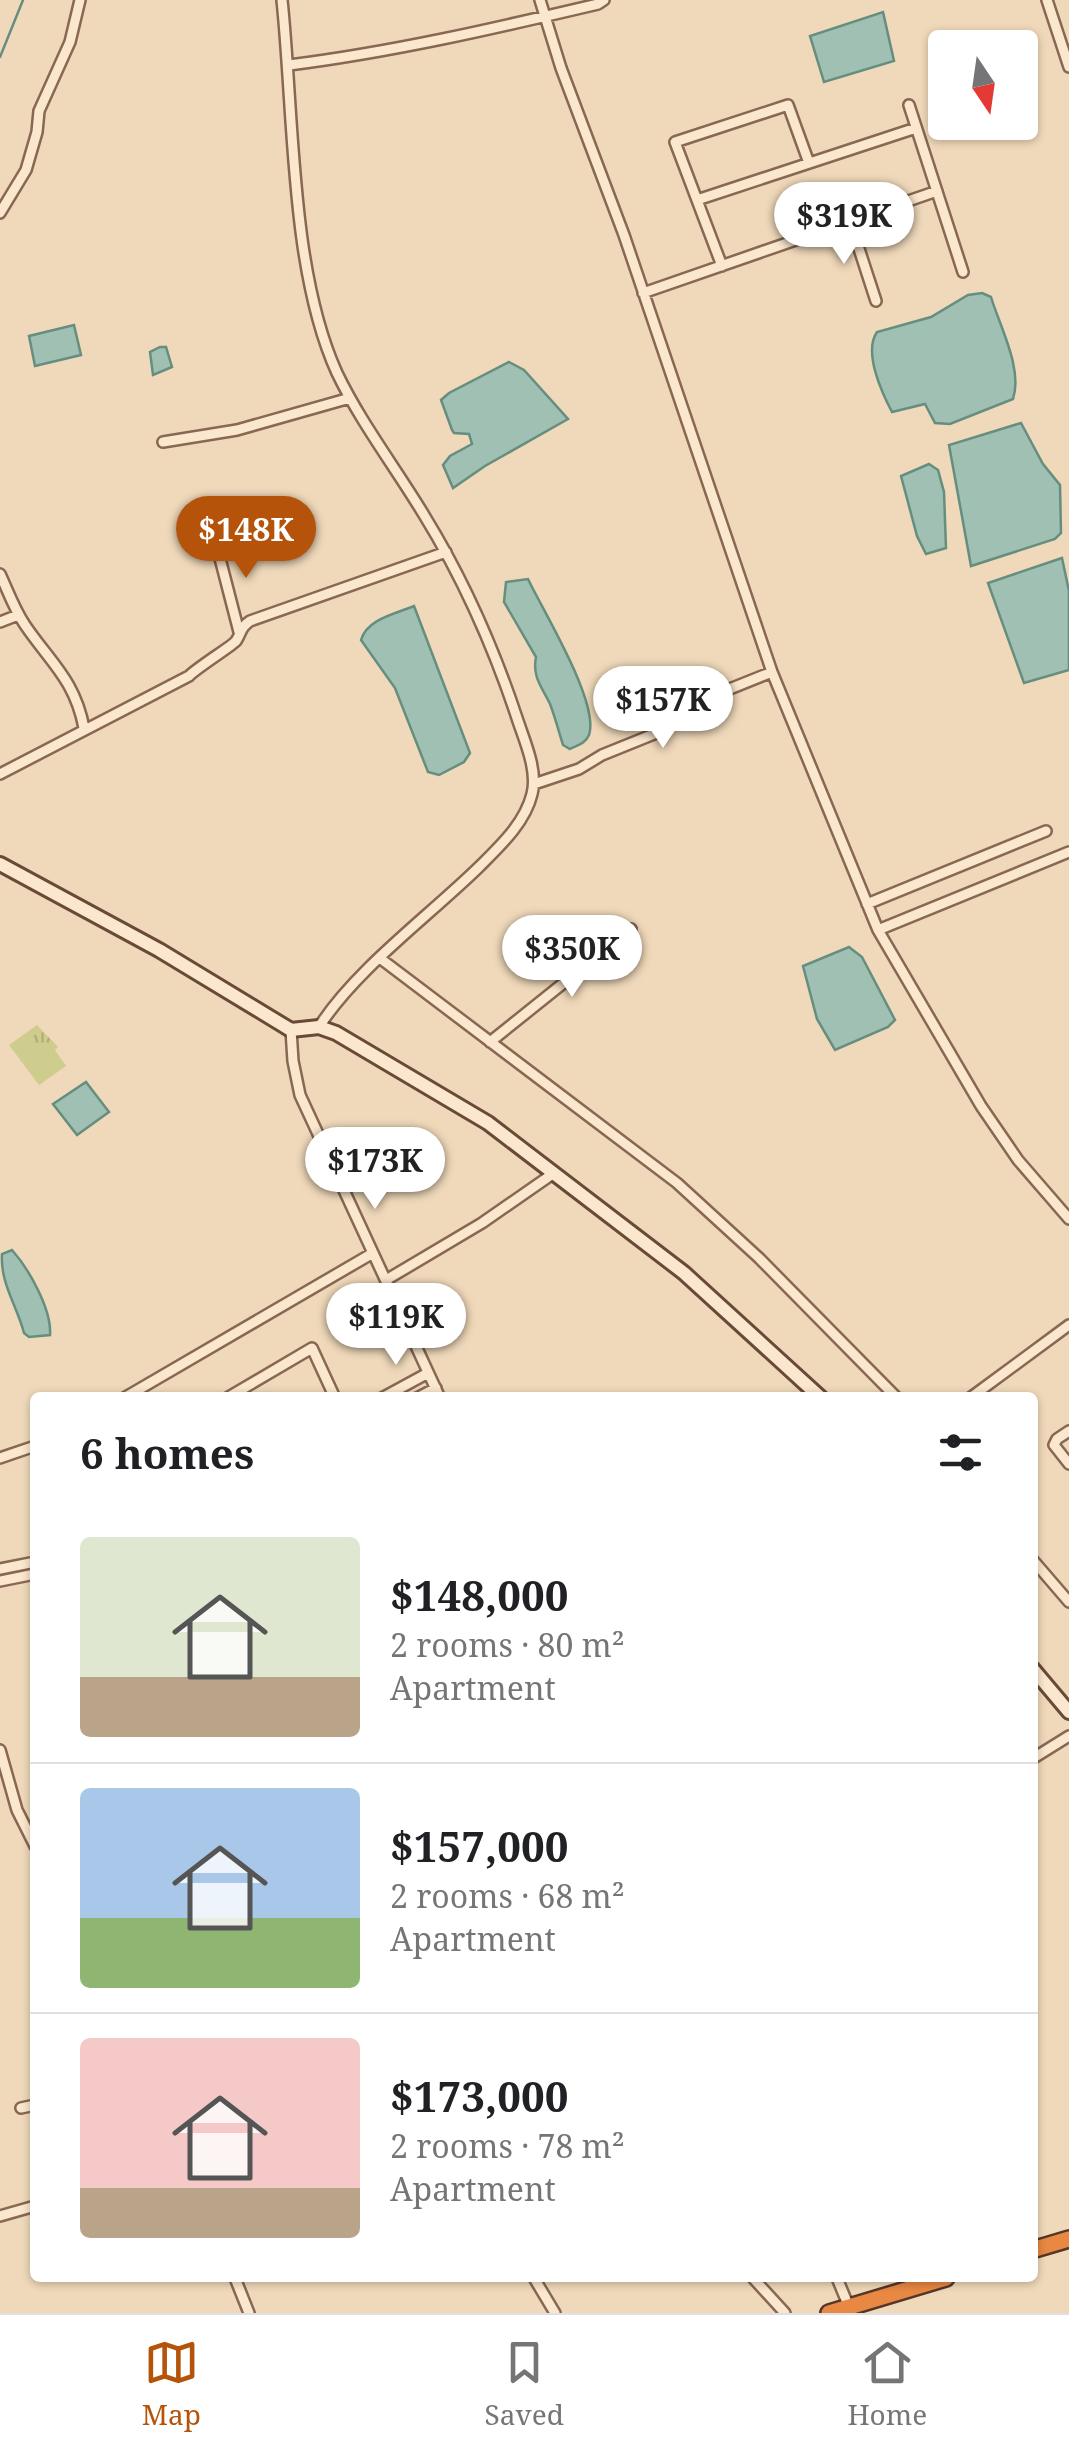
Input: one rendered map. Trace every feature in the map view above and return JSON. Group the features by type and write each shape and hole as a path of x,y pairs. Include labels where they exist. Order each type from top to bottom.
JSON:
{"highway":[{"path":"1038,2248 1069,2239"},
{"path":"838,2311 933,2282"}],"street":[{"path":"0,213 26,170 39,111 70,42 80,0"},
{"path":"282,0 296,178 319,326 350,398 446,552 497,658 528,752 534,784 522,817 510,835 343,994 319,1026"},
{"path":"540,0 772,672 878,930 980,1106 1018,1160 1069,1219"},
{"path":"289,65 546,16 604,0"},
{"path":"1047,0 1069,67"},
{"path":"722,266 675,142 788,105 809,163"},
{"path":"909,105 963,272"},
{"path":"697,200 916,128"},
{"path":"643,293 937,191"},
{"path":"850,221 876,301"},
{"path":"163,442 237,430 350,398"},
{"path":"215,539 239,632"},
{"path":"0,774 189,676 234,643 250,621 446,552"},
{"path":"0,574 18,615 58,665 80,706 84,728"},
{"path":"0,622 18,615"},
{"path":"534,784 580,769 602,755 654,734 665,714 772,672"},
{"path":"867,904 1046,831"},
{"path":"878,930 1069,852"},
{"path":"4,871 159,950 292,1030 319,1026 358,1044 488,1123 684,1273 814,1392"},
{"path":"490,1042 631,929"},
{"path":"381,959 677,1183 760,1258 891,1392"},
{"path":"292,1030 300,1095 438,1392"},
{"path":"386,1280 482,1223 554,1173"},
{"path":"134,1392 373,1253"},
{"path":"978,1392 1069,1325"},
{"path":"238,1392 312,1348 332,1392"},
{"path":"393,1392 428,1373"},
{"path":"1069,1431 1054,1445 1069,1464"},
{"path":"0,1458 30,1448"},
{"path":"0,1569 30,1563"},
{"path":"1038,1566 1069,1602"},
{"path":"0,1582 30,1575"},
{"path":"1038,1675 1069,1712"},
{"path":"1038,1756 1069,1736"},
{"path":"0,1750 17,1810 30,1836"},
{"path":"20,2108 30,2105"},
{"path":"0,2216 30,2207"},
{"path":"237,2282 249,2313"},
{"path":"536,2282 554,2313"},
{"path":"757,2282 785,2313"},
{"path":"837,2282 838,2311"}],"green space":[{"path":"37,1025 58,1047 55,1050 66,1066 39,1085 9,1045"}],"shaded area":[{"path":"883,12 894,61 824,82 810,36"},
{"path":"982,293 991,297 1009,348 1015,375 1013,399 950,424 935,423 925,404 892,412 873,361 877,332 931,317 968,295"},
{"path":"74,325 81,355 35,366 29,336"},
{"path":"166,347 172,367 153,375 150,352"},
{"path":"509,362 524,370 568,419 453,488 443,465 450,456 472,444 469,434 454,433 441,400"},
{"path":"1021,423 1043,464 1060,485 1061,533 1055,539 971,566 949,445"},
{"path":"929,464 938,470 944,492 946,548 926,554 917,536 901,476"},
{"path":"1062,558 1069,591 1069,670 1024,683 988,583"},
{"path":"528,579 586,702 589,735 570,749 563,745 539,682 536,657 504,602 506,582"},
{"path":"414,606 470,753 464,762 439,775 428,772 395,688 361,640 375,622"},
{"path":"849,947 862,957 895,1020 888,1027 835,1050 817,1019 803,966"},
{"path":"86,1082 109,1112 77,1135 53,1104"},
{"path":"12,1250 38,1290 50,1335 29,1337 24,1333 2,1265 2,1254"}],"waterway":[{"path":"0,57 23,0"}]}
